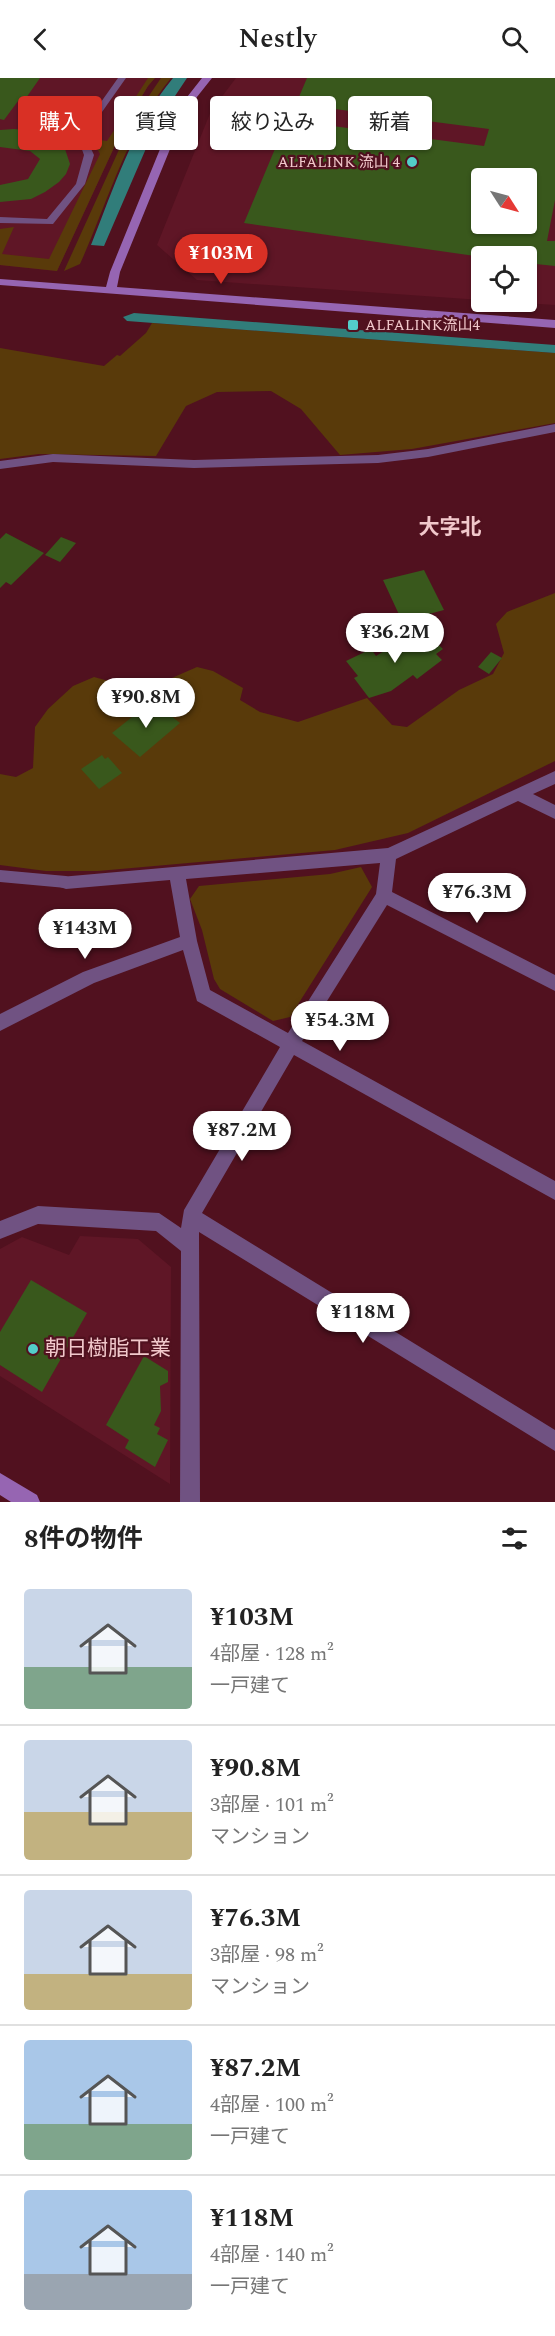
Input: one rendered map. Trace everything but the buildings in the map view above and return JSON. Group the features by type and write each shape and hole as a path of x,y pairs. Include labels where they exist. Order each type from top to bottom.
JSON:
{"street":[{"path":"110,292 115,272 174,127 185,106 207,78"},
{"path":"0,282 555,324"},
{"path":"66,882 389,855 555,777"},
{"path":"519,795 555,812"},
{"path":"190,1502 190,1216 290,1044 384,896 389,855"},
{"path":"177,874 189,941 203,995 555,1191"},
{"path":"384,896 555,983"},
{"path":"0,1023 89,976 189,941"},
{"path":"0,1230 38,1215 159,1222 189,1247"},
{"path":"190,1216 555,1441"},
{"path":"0,1483 30,1502"}],"lane":[{"path":"0,220 50,222 80,184 89,155 81,136 122,78"},
{"path":"0,465 53,458 194,465 282,464 394,458 555,428"},
{"path":"0,876 66,882"}],"shaded area":[{"path":"0,78 155,78 142,96 114,96 114,148 57,271 0,265"},
{"path":"148,78 155,78 142,96 136,96"},
{"path":"161,78 171,78 158,96 149,96"},
{"path":"236,78 555,78 555,305 537,304 537,246 471,246 471,299 197,280 157,245 195,150 198,150 198,143 210,113 210,150 336,150 336,96 222,96"},
{"path":"114,130 114,148 57,271 0,265 0,229 14,227 2,254 49,259 100,154 98,150 102,150 102,140 107,141"},
{"path":"119,150 128,150 80,264 64,271"},
{"path":"152,323 555,353 555,423 412,449 340,455 301,409 271,391 217,392 186,406 156,456 39,454 0,459 0,348 104,366 117,355 120,356 146,333"},
{"path":"555,593 555,761 408,833 335,850 98,871 46,871 0,865 0,774 16,777 33,768 35,727 48,709 73,686 94,677 138,689 158,684 197,667 213,671 243,688 240,700 260,712 298,722 367,698 392,725 407,727 459,690 493,674 504,653 496,624 507,612"},
{"path":"361,867 372,887 290,1017 273,1021 220,989 214,979 202,930 190,899 199,886 330,874"},
{"path":"80,1236 138,1239 171,1267 170,1484 0,1376 0,1249 22,1237 69,1255"}],"water":[{"path":"173,78 187,78 175,96 160,96"},
{"path":"130,150 145,150 104,246 91,245"},
{"path":"134,313 555,345 555,353 127,321 123,317"}],"place":[{"name":"ALFALINK 流山 4","path":"412,162"},
{"name":"ALFALINK流山4","path":"353,325"},
{"name":"朝日樹脂工業","path":"33,1349"}],"district":[{"name":"大字北","path":"450,528"}]}
